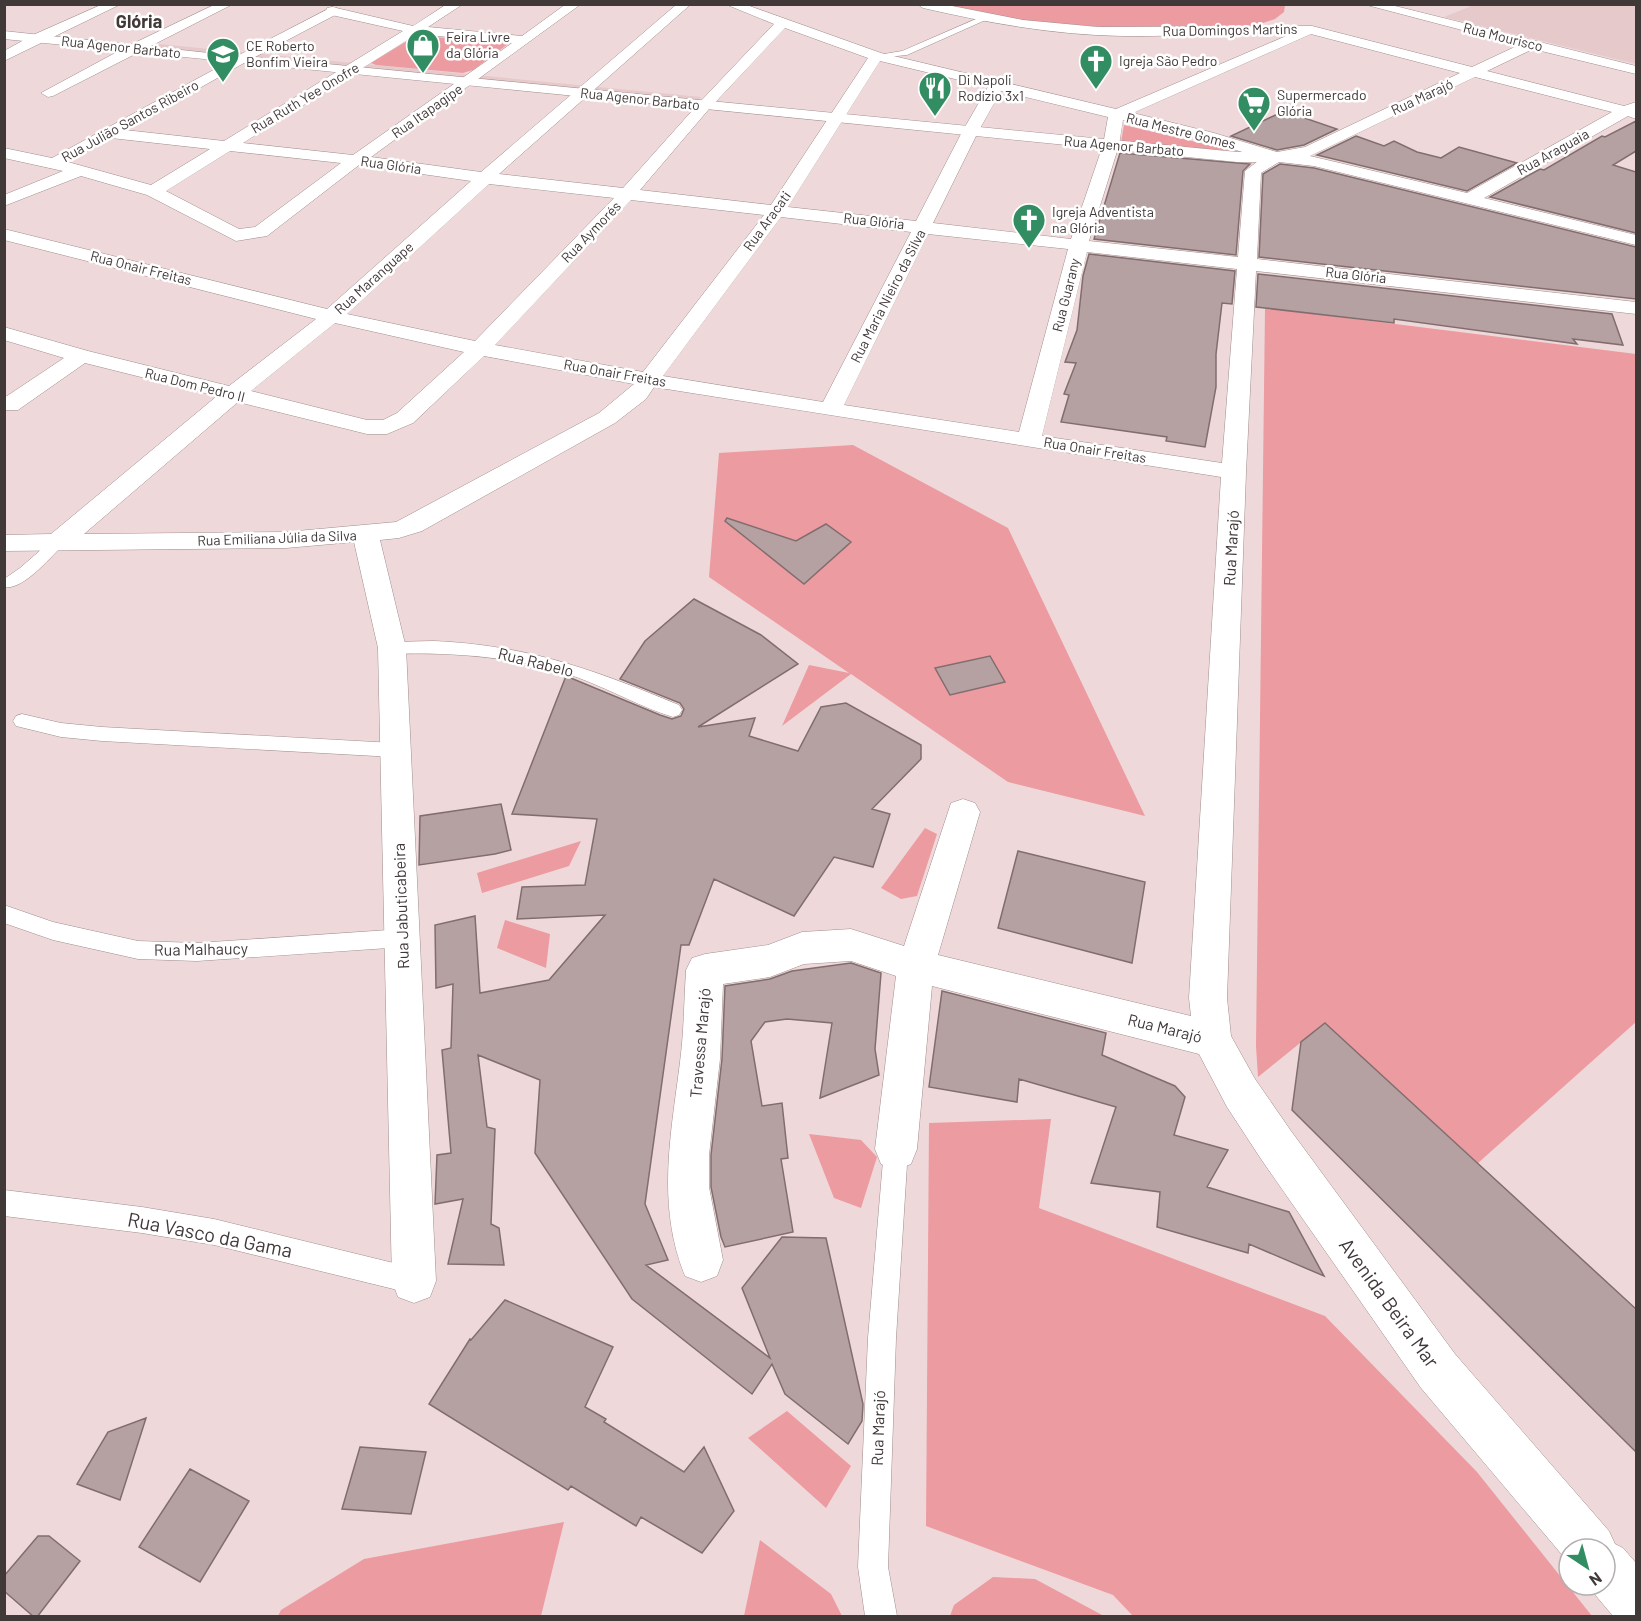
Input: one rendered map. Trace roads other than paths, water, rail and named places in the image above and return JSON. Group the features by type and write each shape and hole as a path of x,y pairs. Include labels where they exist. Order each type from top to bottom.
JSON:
{"street":[{"path":"4,57 38,38 115,4"},
{"path":"48,93 227,4"},
{"path":"348,15 370,4"},
{"name":"Rua Ruth Yee Onofre","path":"153,191 457,4"},
{"name":"Rua Itapagipe","path":"153,191 236,235 248,235 267,229 357,160 575,4"},
{"name":"Rua Maranguape","path":"56,544 232,395 332,316 485,178 685,4"},
{"name":"Rua Mestre Gomes","path":"731,4 876,56 996,87 1208,136 1276,157 1314,160 1636,240"},
{"name":"Rua Domingos Martins","path":"923,4 986,18 1093,31 1288,28 1312,30 1633,110"},
{"name":"Rua Mourisco","path":"1369,4 1636,70"},
{"path":"312,7 414,30 526,40"},
{"name":"Rua Julião Santos Ribeiro","path":"54,163 332,11"},
{"path":"1288,28 1292,12"},
{"name":"Rua Aymorés","path":"387,427 405,418 479,349 627,194 782,22"},
{"path":"1116,115 1312,30"},
{"name":"Rua Agenor Barbato","path":"4,35 970,132 1237,157 1276,157"},
{"name":"Rua Marajó","path":"1430,75 1511,39"},
{"name":"Rua Marajó","path":"896,1149 916,966 1212,1039 1208,998 1234,472 1253,171 1276,157 1309,151 1532,44"},
{"name":"Rua Aracati","path":"649,380 777,210 876,56"},
{"name":"Rua Maria Nieiro da Silva","path":"831,410 970,132 996,87"},
{"name":"Rua Araguaia","path":"1469,199 1633,110"},
{"name":"Rua Guarany","path":"1029,440 1078,244 1111,145 1116,115"},
{"name":"Rua Glória","path":"111,133 357,160 485,178 1636,308"},
{"name":"Rua Marajó","path":"1276,157 1281,146 1304,135"},
{"path":"4,153 54,163 153,191"},
{"path":"4,201 80,170"},
{"name":"Rua Onair Freitas","path":"4,234 332,316 479,349 831,410 1234,472"},
{"name":"Rua Dom Pedro II","path":"4,333 81,356 232,395 367,427 387,427"},
{"path":"10,405 81,356"},
{"name":"Rua Emiliana Júlia da Silva","path":"4,543 286,540 366,535 399,530 413,525 607,418 624,407 649,380"},
{"name":"Rua Jabuticabeira","path":"366,535 392,648 414,1281"},
{"path":"916,966 963,812"},
{"name":"Travessa Marajó","path":"701,1260 688,1187 688,1155 700,1059 705,970 770,961 802,948 850,945 916,966"},
{"name":"Avenida Beira Mar","path":"1212,1039 1241,1093 1270,1136 1438,1371 1581,1537"},
{"path":"1617,1580 1636,1603"}],"lane":[{"path":"876,56 904,53 986,18"},
{"path":"10,583 26,572 56,544"},
{"name":"Rua Rabelo","path":"392,648 450,647 513,655 558,665 673,710"},
{"path":"22,721 61,730 137,737 394,750"},
{"name":"Rua Malhaucy","path":"4,914 53,931 138,950 197,952 403,938"},
{"name":"Rua Marajó","path":"881,1617 873,1567 882,1338 896,1149"},
{"name":"Rua Vasco da Gama","path":"4,1203 142,1220 214,1232 414,1281"}],"place":[{"name":"Feira Livre da Glória","path":"423,74"},
{"name":"CE Roberto Bonfim Vieira","path":"223,83"},
{"name":"Igreja São Pedro","path":"1096,90"},
{"name":"Di Napoli Rodízio 3x1","path":"935,117"},
{"name":"Supermercado Glória","path":"1254,132"},
{"name":"Igreja Adventista na Glória","path":"1029,249"}],"district":[{"name":"Glória","path":"139,22"}]}
